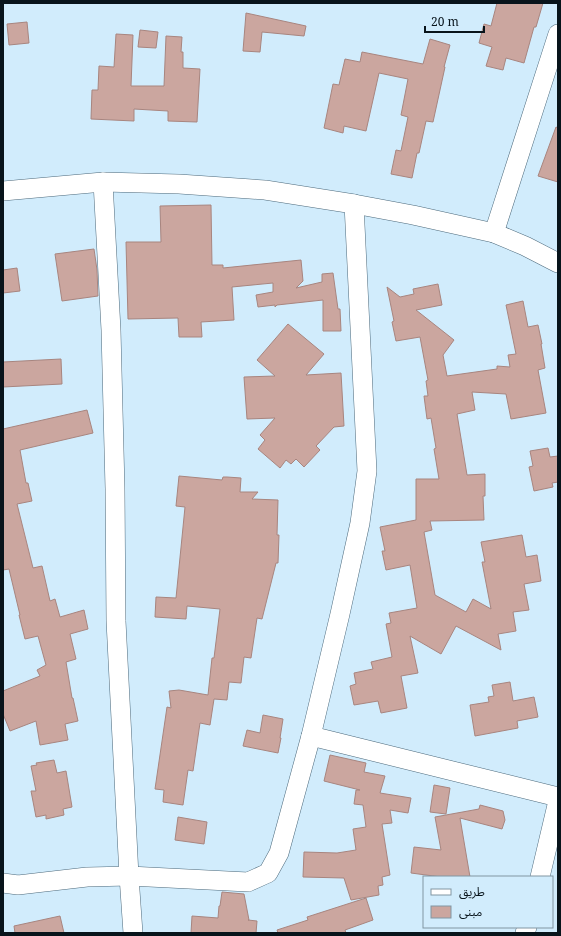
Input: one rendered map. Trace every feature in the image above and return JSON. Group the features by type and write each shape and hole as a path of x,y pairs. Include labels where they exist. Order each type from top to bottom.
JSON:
{"street":[{"path":"494,233 558,34"},
{"path":"3,191 103,182 179,184 265,190 413,215 494,233 525,246 558,263"},
{"path":"103,182 111,346 115,489 116,620 133,933"},
{"path":"3,883 18,885 87,877 129,876 248,882 268,873 279,853 311,736 340,614 360,522 367,471 354,204"},
{"path":"311,736 558,797"},
{"path":"540,876 558,801"}],"building":[{"path":"497,3 543,3 536,27 534,27 524,63 506,58 503,70 486,66 492,47 479,43 484,24 491,26"},
{"path":"246,13 306,26 304,36 262,32 260,52 243,51"},
{"path":"27,22 29,43 9,45 7,24"},
{"path":"140,30 158,32 156,48 138,47"},
{"path":"116,34 133,35 131,86 164,86 166,36 182,37 181,52 183,52 183,68 200,69 197,122 168,121 168,111 134,109 134,121 91,119 92,90 98,90 99,66 114,67"},
{"path":"430,39 450,45 433,122 426,121 412,178 391,174 396,150 401,151 408,117 401,115 408,79 379,73 366,131 344,126 343,133 324,128 333,84 339,85 345,59 360,62 362,52 423,64"},
{"path":"556,127 558,128 558,182 538,176"},
{"path":"211,205 212,265 223,265 223,268 301,260 303,281 296,288 322,282 322,274 333,273 338,309 340,309 341,331 323,331 323,300 277,305 275,307 275,305 258,307 256,295 273,292 273,283 232,287 234,320 201,322 202,337 179,337 178,318 128,319 126,242 161,242 160,206"},
{"path":"94,249 97,270 98,296 62,301 55,254"},
{"path":"17,268 20,291 3,293 3,270"},
{"path":"438,284 442,305 416,310 454,340 443,355 447,376 497,369 497,366 510,367 508,355 516,354 506,305 523,301 528,327 538,325 542,344 545,368 538,370 546,413 511,419 506,394 472,392 475,410 457,414 467,475 485,474 485,496 483,496 484,520 430,521 432,530 424,532 435,595 466,612 473,599 491,609 482,562 485,562 481,542 522,535 526,557 537,555 541,581 524,584 529,610 513,612 516,631 498,634 501,650 456,626 441,654 410,636 418,673 401,676 407,708 381,713 378,701 354,705 350,686 356,684 354,673 373,669 371,662 392,657 386,624 391,623 389,613 417,608 410,565 386,570 382,551 385,551 380,527 416,520 416,479 439,479 431,418 427,419 424,396 428,396 426,381 428,380 420,337 396,341 392,322 394,321 387,287 400,297 414,294 413,289"},
{"path":"288,324 324,354 306,375 341,373 344,426 334,427 316,446 320,450 304,467 296,459 291,464 286,460 280,468 258,449 265,440 260,435 275,418 247,419 244,377 275,376 257,360"},
{"path":"61,359 62,384 3,387 3,362"},
{"path":"87,410 93,433 20,450 26,483 28,483 32,501 17,504 33,568 42,566 50,601 55,599 60,617 84,610 88,629 70,634 76,659 66,662 72,698 78,721 65,724 68,740 40,745 36,721 10,731 3,714 3,691 40,676 37,670 46,665 38,636 25,639 9,569 3,570 3,429"},
{"path":"548,448 550,457 558,456 558,482 552,483 553,487 534,491 529,467 533,466 530,451"},
{"path":"179,476 222,480 223,477 241,478 240,492 258,492 252,499 278,500 277,535 279,535 278,563 276,563 262,619 257,618 251,658 244,657 241,683 229,682 227,700 214,699 210,725 200,723 193,771 188,770 183,805 163,802 164,790 155,789 167,707 171,708 169,691 179,690 208,695 220,609 187,606 186,619 155,617 156,597 176,598 185,507 176,506"},
{"path":"510,682 513,701 534,697 538,717 517,721 518,728 475,736 470,705 489,702 488,697 494,696 492,685"},
{"path":"263,715 283,719 278,753 243,746 247,730 260,733"},
{"path":"330,755 366,763 364,772 385,776 380,793 411,798 408,813 390,810 392,823 382,824 390,875 382,877 383,885 378,886 379,895 351,900 344,878 303,877 304,852 337,853 356,850 353,829 366,827 363,805 354,804 356,790 360,790 324,781"},
{"path":"54,760 57,773 66,771 72,807 63,809 64,815 46,819 46,815 36,817 31,791 36,791 31,766 37,765 36,763"},
{"path":"434,785 450,788 446,814 430,812"},
{"path":"480,805 503,811 505,820 502,829 460,818 470,876 434,876 411,873 414,847 441,850 435,817 479,809"},
{"path":"178,817 207,822 204,844 175,840"},
{"path":"222,892 244,894 248,920 257,921 256,933 191,933 192,916 218,918"},
{"path":"366,898 373,920 345,930 346,933 278,933 277,930 308,920 307,917"},
{"path":"60,916 64,933 15,933 14,926"}]}
